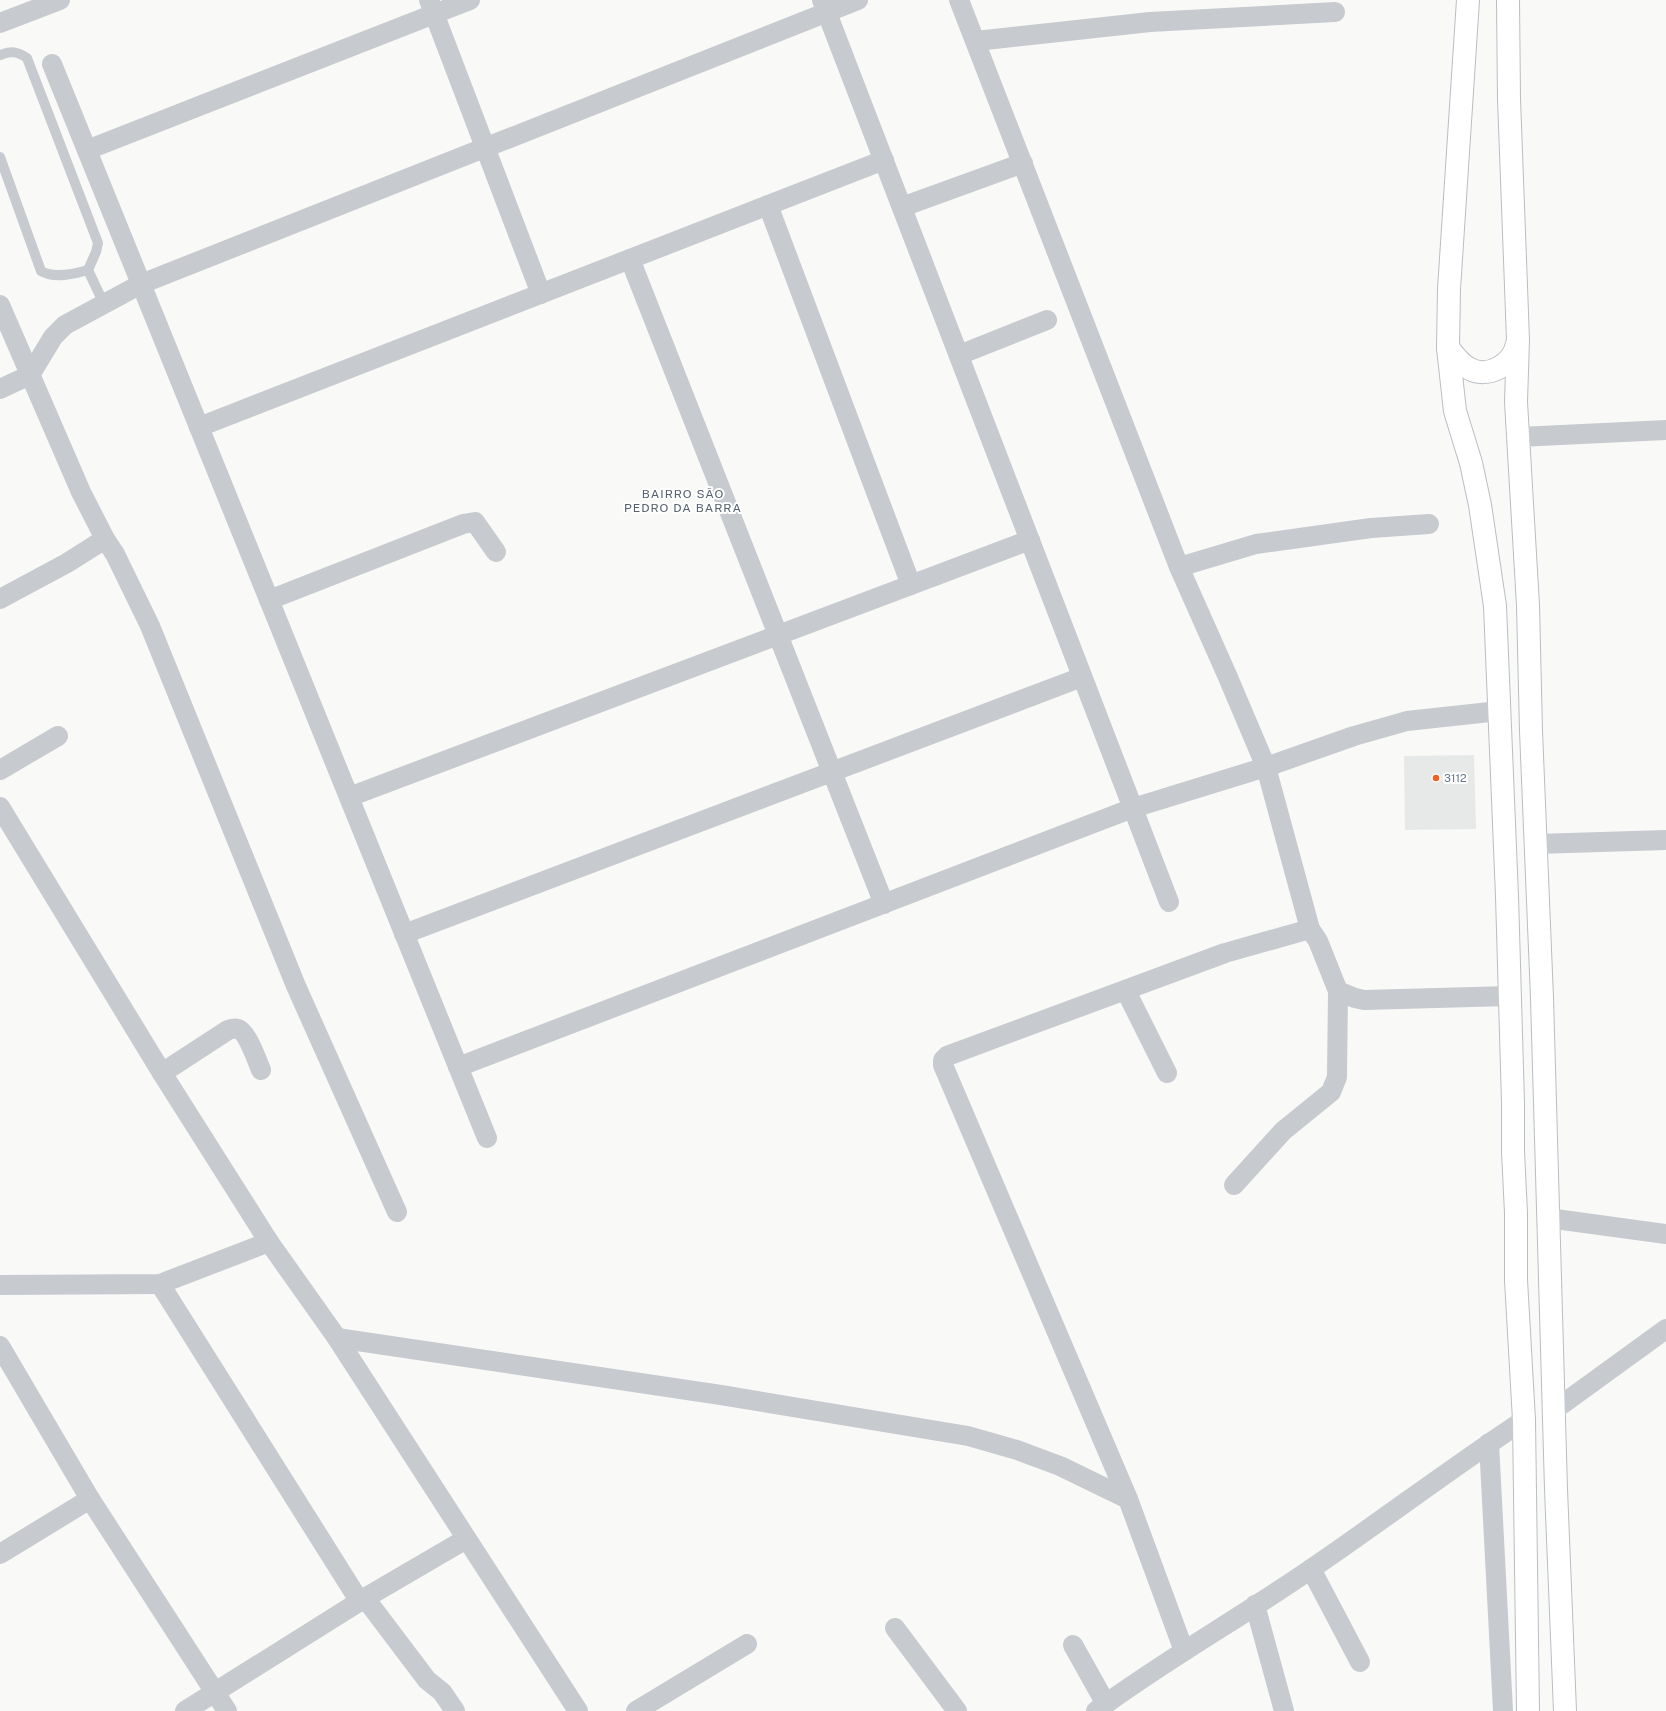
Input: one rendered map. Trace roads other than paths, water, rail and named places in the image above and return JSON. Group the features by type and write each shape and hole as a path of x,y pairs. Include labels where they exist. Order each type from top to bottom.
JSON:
{"main road":[{"path":"1468,0 1451,260 1448,348 1455,412 1471,463 1486,538 1495,606 1507,896 1513,1152 1516,1213 1516,1280 1524,1420 1528,1711"},
{"path":"1508,0 1509,99 1518,340 1516,402 1528,604 1553,1411 1565,1711"},
{"path":"1448,348 1469,369 1486,372 1506,364 1513,356 1518,340"}],"street":[{"path":"0,24 60,0"},
{"path":"87,150 431,7 470,0"},
{"path":"0,389 30,375 58,331 141,284 485,148 825,6 858,0"},
{"path":"959,0 1179,567 1266,767 1310,929 1318,941 1338,991 1337,1077 1335,1085 1331,1092 1283,1130 1234,1184"},
{"path":"825,6 1169,902"},
{"path":"431,7 541,294"},
{"path":"976,41 1150,22 1335,12"},
{"path":"52,64 487,1138"},
{"path":"199,427 884,160"},
{"path":"902,207 1023,163"},
{"path":"768,205 911,585"},
{"path":"630,259 884,904"},
{"path":"0,305 81,492 105,539 115,554 150,626 207,763 296,986 397,1212"},
{"path":"959,355 1047,320"},
{"path":"1519,437 1666,430"},
{"path":"269,600 462,524 475,522 496,552"},
{"path":"1179,567 1256,544 1371,528 1429,524"},
{"path":"0,598 67,563 105,539"},
{"path":"349,797 1030,540"},
{"path":"404,934 1082,677"},
{"path":"458,1067 1133,808 1266,767 1354,736 1406,721 1499,712"},
{"path":"0,770 58,736"},
{"path":"0,807 162,1073 269,1242 337,1338 578,1711"},
{"path":"1536,844 1666,840"},
{"path":"1184,1651 1128,1500 943,1065 943,1060 948,1056 1226,953 1310,929"},
{"path":"1126,991 1167,1073"},
{"path":"1338,991 1364,1000 1509,996"},
{"path":"162,1073 228,1030 235,1029 239,1029 245,1035 261,1070"},
{"path":"1548,1218 1666,1234"},
{"path":"0,1285 160,1284 269,1242"},
{"path":"160,1284 363,1600 423,1675 442,1692 455,1711"},
{"path":"1553,1411 1664,1337"},
{"path":"337,1338 721,1395 968,1436 1017,1450 1053,1463 1128,1500"},
{"path":"0,1346 90,1499 227,1711"},
{"path":"1073,1645 1101,1707 1184,1651 1311,1569 1489,1443 1524,1420"},
{"path":"1489,1443 1503,1711"},
{"path":"0,1554 90,1499"},
{"path":"185,1711 363,1600 466,1538"},
{"path":"1311,1569 1360,1662"},
{"path":"1255,1605 1284,1711"},
{"path":"895,1628 957,1711"},
{"path":"636,1711 747,1644"}],"lane":[{"path":"0,55 11,51 21,53 27,58 98,243 96,252 88,270 104,304"},
{"path":"0,158 41,270 48,275 77,273 88,270"}],"place":[{"name":"3112","path":"1436,778"}],"district":[{"name":"BAIRRO SÃO PEDRO DA BARRA","path":"683,501"}]}
